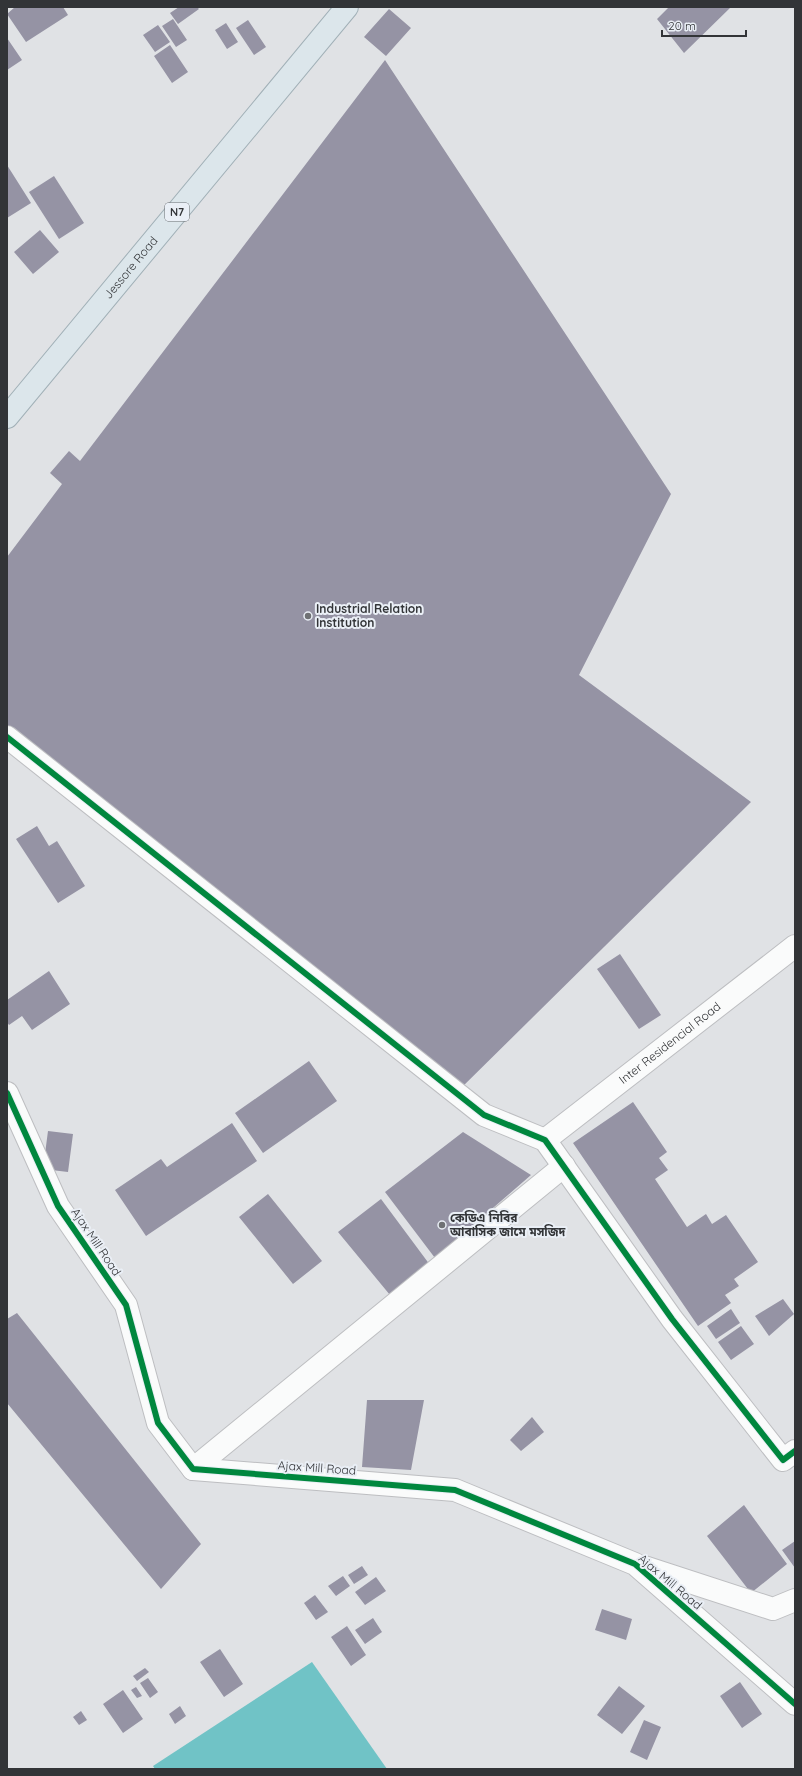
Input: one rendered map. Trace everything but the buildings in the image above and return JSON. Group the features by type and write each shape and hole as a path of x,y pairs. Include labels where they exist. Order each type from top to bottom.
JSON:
{"highway":[{"name":"Jessore Road","path":"7,417 347,7"}],"street":[{"path":"7,737 484,1115 545,1140 672,1319 783,1460 795,1451"},
{"name":"Inter Residencial Road","path":"545,1140 795,946"},
{"name":"Ajax Mill Road","path":"7,1093 58,1206 126,1305 158,1423 193,1469 455,1490 635,1564 795,1704"},
{"path":"193,1469 564,1166"},
{"path":"635,1564 773,1609 795,1600"}],"water":[{"path":"312,1662 387,1769 155,1769 153,1766"}],"cycle path":[{"path":"7,737 484,1115 545,1140 672,1319 783,1460 795,1451"},
{"path":"7,1093 58,1206 126,1305 158,1423 193,1469 455,1490 635,1564 795,1704"}],"place":[{"name":"Industrial Relation Institution","path":"308,616"},
{"name":"কেডিএ নিবির আবাসিক জামে মসজিদ","path":"442,1225"}]}
